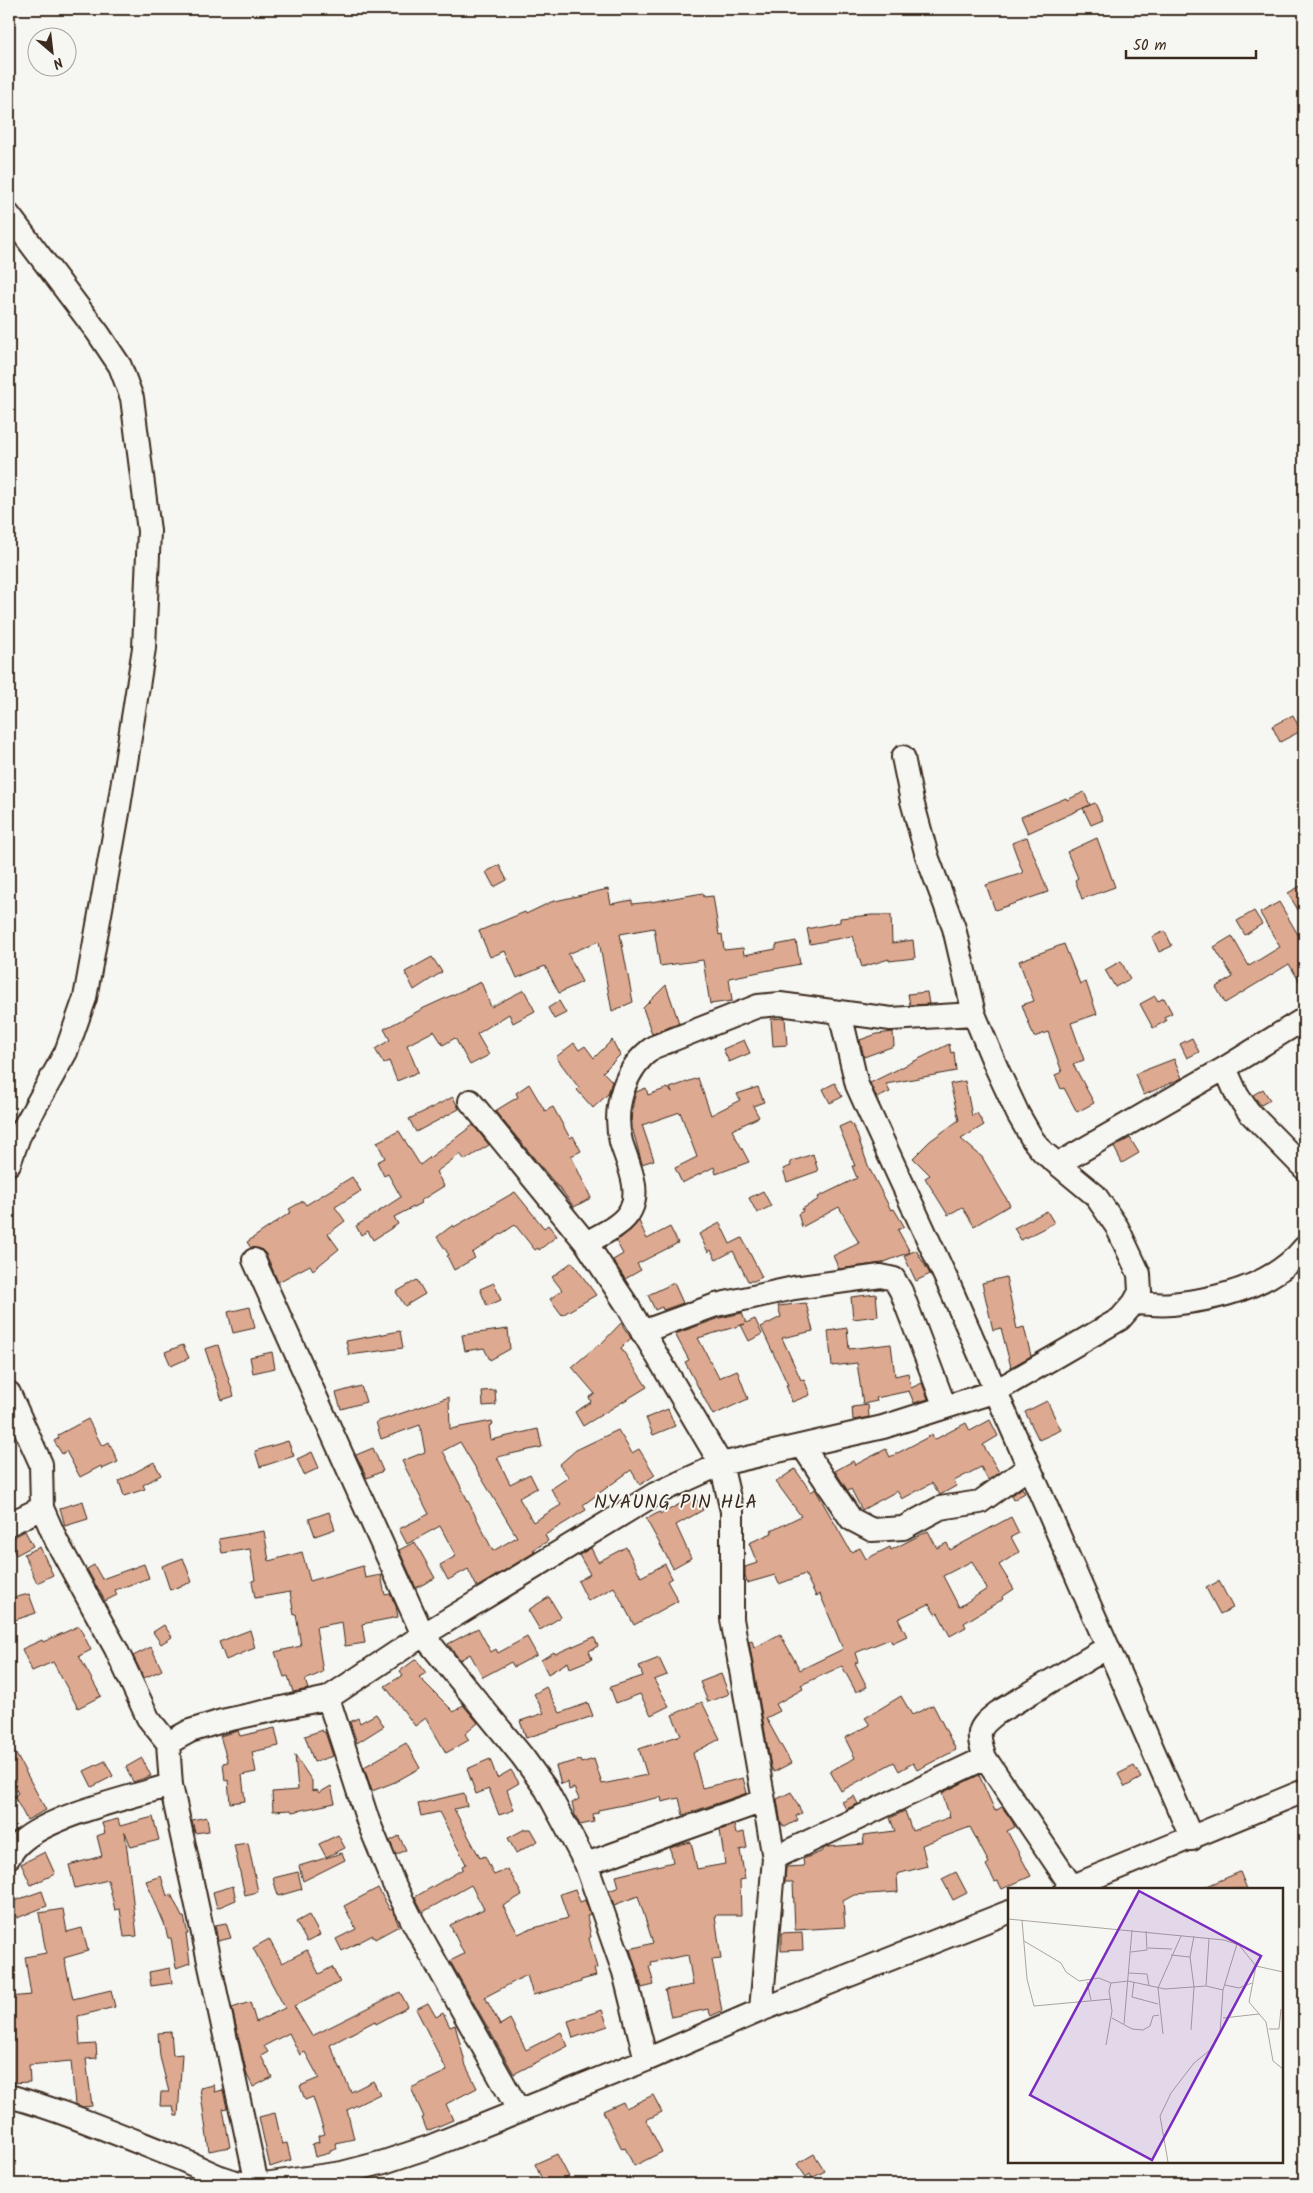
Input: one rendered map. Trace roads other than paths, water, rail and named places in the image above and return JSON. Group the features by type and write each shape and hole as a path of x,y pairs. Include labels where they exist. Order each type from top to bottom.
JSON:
{"street":[{"path":"9,215 98,332 120,366 132,398 149,531 144,648 118,813 85,998 66,1052 19,1136 9,1164"},
{"path":"168,1743 190,1731 222,1721 328,1698 424,1635 655,1494 721,1464 803,1447 883,1427 996,1391 1120,1319 1134,1303 1140,1292 1139,1274 1117,1227 1095,1195 1043,1152 1033,1140 1018,1114 974,1014 954,928 927,856 912,801 904,757"},
{"path":"586,1243 622,1220 631,1210 635,1196 632,1176 621,1140 618,1115 624,1085 632,1069 641,1056 654,1047 758,1006 780,1004 891,1020 974,1014"},
{"path":"840,1013 860,1092 996,1391 1192,1839"},
{"path":"1058,1164 1225,1068 1304,1019"},
{"path":"1225,1068 1237,1094 1249,1112 1304,1168"},
{"path":"470,1101 586,1243 627,1305 721,1464 732,1511 732,1619 774,1858 761,2010"},
{"path":"1134,1303 1171,1304 1221,1295 1256,1284 1278,1272 1304,1248"},
{"path":"254,1260 424,1635 522,1756 546,1789 586,1864 624,1972 646,2060"},
{"path":"642,1332 716,1305 784,1290 881,1276 894,1279 901,1291 945,1407"},
{"path":"9,1393 41,1464 42,1508 57,1542 116,1649 148,1718 168,1743 171,1785 257,2184"},
{"path":"803,1447 851,1519 872,1530 903,1528 940,1508 980,1502 1029,1466"},
{"path":"9,1524 42,1508"},
{"path":"1108,1647 998,1713 982,1724 978,1734 985,1758 1069,1888 1304,1792"},
{"path":"328,1698 368,1821 393,1882 413,1922 519,2111"},
{"path":"774,1858 985,1758"},
{"path":"9,1857 20,1843 38,1830 74,1815 171,1785"},
{"path":"586,1864 763,1801"},
{"path":"264,2184 342,2173 430,2147 725,2028 761,2010 1008,1912"},
{"path":"9,2096 56,2110 184,2160 233,2182 250,2184"}],"district":[{"name":"NYAUNG PIN HLA","path":"676,1503"}]}
